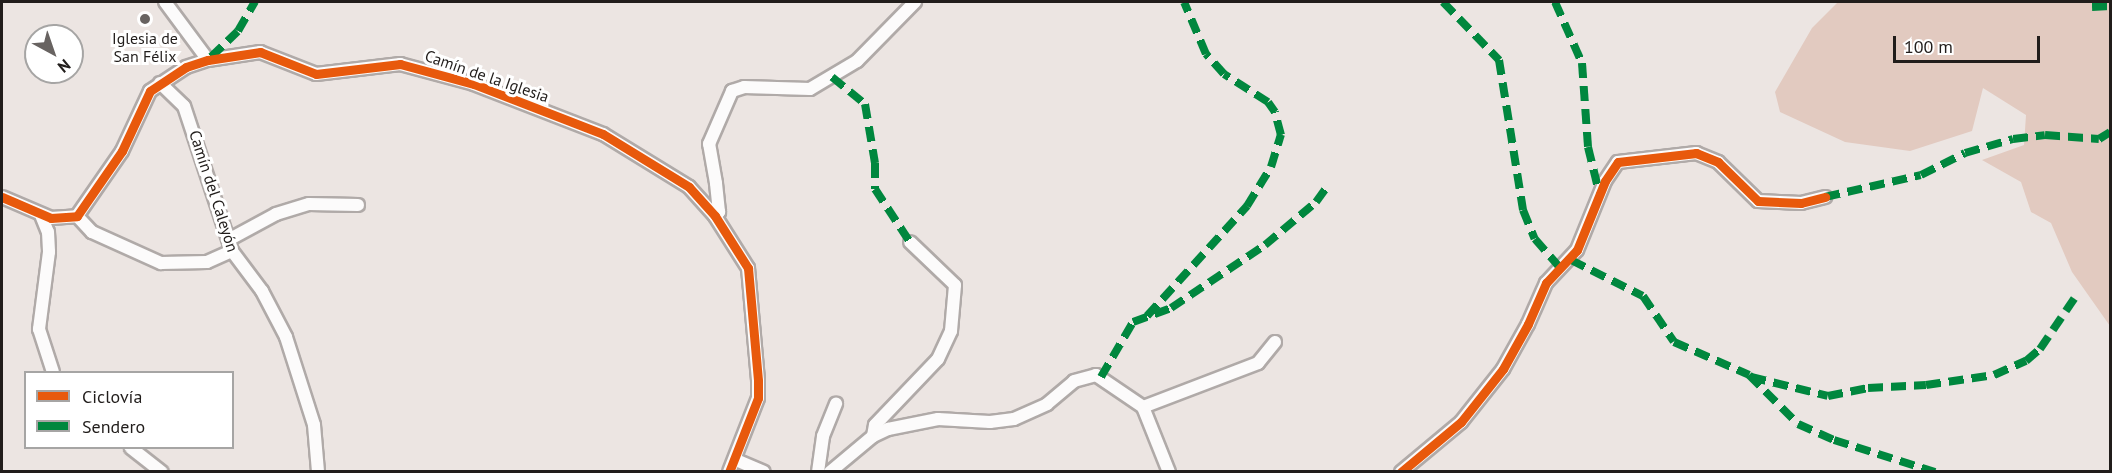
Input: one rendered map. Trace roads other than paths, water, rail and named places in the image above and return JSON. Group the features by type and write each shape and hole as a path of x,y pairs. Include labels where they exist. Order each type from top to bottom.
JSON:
{"street":[{"path":"165,2 208,60"},
{"path":"716,216 719,212 709,144 732,91 744,87 810,89 864,55 915,2"},
{"name":"Camín de la Iglesia","path":"76,216 122,151 146,98 160,83 208,60 260,52 316,74 400,64 474,84 603,134 689,187 716,216 748,268 758,398 736,460 729,471"},
{"name":"Camín del Caleyón","path":"160,83 184,106 231,245 262,291 286,337 314,425 318,471"},
{"path":"1401,471 1461,422 1503,369 1528,324 1546,282 1577,250 1600,195 1618,162 1686,153 1706,155 1718,162 1758,201 1801,203 1825,197"},
{"path":"2,197 41,215 60,220 76,216 92,232 161,263 207,262 276,214 309,204 358,205"},
{"path":"41,215 48,232 49,252 39,329 53,371"},
{"path":"873,436 875,425 938,359 951,331 955,285 910,242"},
{"path":"1143,407 1258,363 1275,342"},
{"path":"830,471 873,436 923,421 1014,419 1047,404 1074,381 1096,375 1143,407 1169,471"},
{"path":"819,471 823,436 836,403"},
{"path":"134,449 162,471"},
{"path":"736,460 764,471"}],"place":[{"name":"Iglesia de San Félix","path":"145,19"}]}
